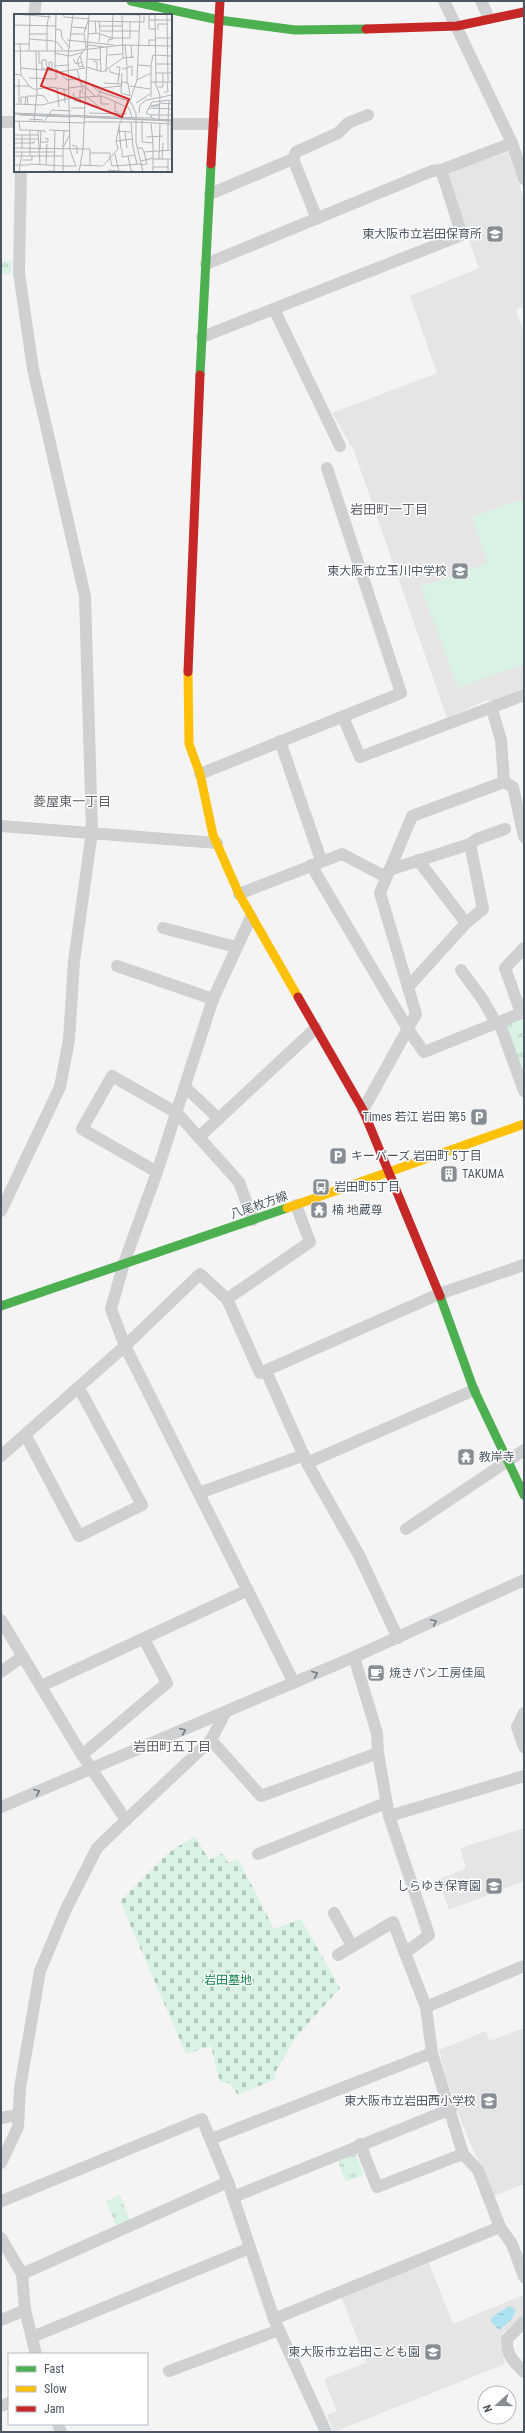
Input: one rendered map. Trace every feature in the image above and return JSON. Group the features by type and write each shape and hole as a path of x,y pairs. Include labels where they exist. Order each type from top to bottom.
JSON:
{"street":[{"path":"34,14 36,1"},
{"path":"132,1 219,20 295,30 414,29 457,26 489,18 524,12"},
{"path":"220,1 202,337 188,685 189,744 200,774 206,812 217,844 239,894 250,917 363,1110 439,1294 474,1390 524,1495"},
{"path":"444,1 512,143 524,179"},
{"path":"481,1 489,18"},
{"path":"210,194 293,159 296,152 338,134 348,123 368,115"},
{"path":"1,122 14,122"},
{"path":"172,124 214,124"},
{"path":"206,264 432,171 441,170 512,143"},
{"path":"293,159 317,219"},
{"path":"202,337 462,235 441,170"},
{"path":"1,1211 60,1087 69,1040 74,960 92,832 85,596 33,369 19,273 21,172"},
{"path":"274,309 340,446"},
{"path":"200,774 401,693 328,468"},
{"path":"343,717 360,757 524,695"},
{"path":"493,713 501,740 504,782"},
{"path":"280,742 316,863 409,1031 424,1052 523,1012 505,968 524,948"},
{"path":"363,1110 409,1031 416,1014 380,893 412,816 504,782 514,787 524,837"},
{"path":"1,826 92,832 217,844"},
{"path":"239,894 342,854 388,873 418,860 470,844 477,839 505,829"},
{"path":"408,987 466,923 483,909 470,844"},
{"path":"418,860 466,923"},
{"path":"250,917 213,999 157,1172 124,1263 111,1309 125,1346 294,1683"},
{"path":"163,928 236,947"},
{"path":"117,966 213,999"},
{"path":"461,970 497,1022 524,1091"},
{"path":"199,1137 316,1028"},
{"path":"157,1172 82,1129 112,1076 177,1112 239,1182 253,1220"},
{"path":"185,1087 219,1119"},
{"name":"八尾枚方線","path":"1,1306 390,1173 524,1124"},
{"path":"227,1299 310,1242 296,1205"},
{"path":"1,1456 26,1436 125,1346 200,1274 227,1299 260,1373 439,1294 524,1265"},
{"path":"266,1370 305,1459 359,1555 398,1638"},
{"path":"26,1436 79,1536 142,1505 79,1388"},
{"path":"199,1493 305,1459 474,1390"},
{"path":"406,1529 509,1462 524,1450"},
{"path":"1,1807 225,1713 398,1638 524,1580"},
{"path":"40,1686 248,1590"},
{"path":"1,1620 82,1755 126,1820"},
{"path":"82,1755 167,1683 144,1639"},
{"path":"1,1672 23,1656"},
{"path":"354,1657 377,1733 378,1753 388,1816 429,1935 405,1953"},
{"path":"1,2163 18,2127 20,2088 40,1971 66,1909 97,1848 211,1740 225,1713"},
{"path":"524,1713 517,1727 524,1747"},
{"path":"211,1740 261,1796 378,1753"},
{"path":"388,1816 524,1776"},
{"path":"258,1854 386,1803"},
{"path":"334,1913 352,1946"},
{"path":"338,1955 393,1922 426,2007 432,2054 451,2109 463,2154 478,2170 500,2227 512,2244 524,2277"},
{"path":"426,2007 524,1966"},
{"path":"211,2139 432,2054"},
{"path":"233,2197 360,2144 451,2109"},
{"path":"1,2118 18,2115"},
{"path":"2,2200 202,2119 228,2182 276,2325 326,2432"},
{"path":"360,2144 377,2187 463,2154"},
{"path":"22,2274 228,2182"},
{"path":"168,2371 500,2227"},
{"path":"1,2238 22,2274 25,2310 36,2353"},
{"path":"32,2337 250,2248"},
{"path":"1,2320 25,2310"},
{"path":"523,2369 510,2359 506,2349 507,2339 524,2322"}],"shaded area":[{"name":"東大阪市立玉川中学校","path":"508,152 524,199 524,306 516,310 524,333 524,691 495,702 487,700 447,718 354,451 332,413 437,373 410,296 479,268 447,179 449,172"},
{"path":"524,1828 524,1881 449,1910 438,1880 466,1868 460,1848"},
{"name":"東大阪市立岩田西小学校","path":"524,2028 524,2184 494,2196 463,2126 446,2077 439,2050 486,2031 489,2041"},
{"name":"東大阪市立岩田こども園","path":"428,2261 453,2324 523,2295 524,2316 504,2332 500,2343 505,2364 334,2432 327,2415 337,2411 324,2379 367,2362 341,2297"}],"green space":[{"path":"12,261 11,274 1,274 1,262"},
{"path":"524,499 524,664 458,688 421,587 488,563 472,517"},
{"path":"524,1015 524,1077 504,1023"},
{"name":"岩田墓地","path":"195,1836 209,1860 223,1853 228,1863 238,1859 274,1929 301,1919 340,1988 296,2037 274,2074 276,2079 238,2095 230,2083 220,2082 211,2046 186,2054 120,1901 168,1853"},
{"path":"355,2153 364,2175 346,2182 337,2160"},
{"path":"120,2195 130,2220 116,2225 106,2201"}],"water":[{"path":"509,2306 516,2310 512,2319 499,2330 491,2322 492,2317"}],"traffic: fast":[{"path":"131,1 219,20 295,30 366,29"},
{"path":"200,375 211,164"},
{"path":"1,1306 287,1208"},
{"path":"440,1296 474,1390 524,1495"}],"traffic: slow":[{"path":"188,672 189,744 200,774 213,835 239,894 298,997"},
{"path":"287,1208 524,1124"}],"traffic: jam":[{"path":"211,164 220,1"},
{"path":"366,29 457,26 524,12"},
{"path":"188,672 200,375"},
{"path":"298,997 363,1110 440,1296"}],"place":[{"name":"東大阪市立岩田保育所","path":"495,234"},
{"name":"東大阪市立玉川中学校","path":"460,571"},
{"name":"Times 若江 岩田 第5","path":"479,1117"},
{"name":"キーパーズ 岩田町 5丁目","path":"338,1156"},
{"name":"TAKUMA","path":"449,1174"},
{"name":"岩田町5丁目","path":"321,1187"},
{"name":"楠 地蔵尊","path":"319,1210"},
{"name":"教岸寺","path":"466,1457"},
{"name":"焼きパン工房佳風","path":"376,1673"},
{"name":"しらゆき保育園","path":"494,1886"},
{"name":"東大阪市立岩田西小学校","path":"489,2101"},
{"name":"東大阪市立岩田こども園","path":"433,2352"}],"district":[{"name":"岩田町一丁目","path":"389,509"},
{"name":"菱屋東一丁目","path":"72,801"},
{"name":"岩田町五丁目","path":"172,1746"}]}
